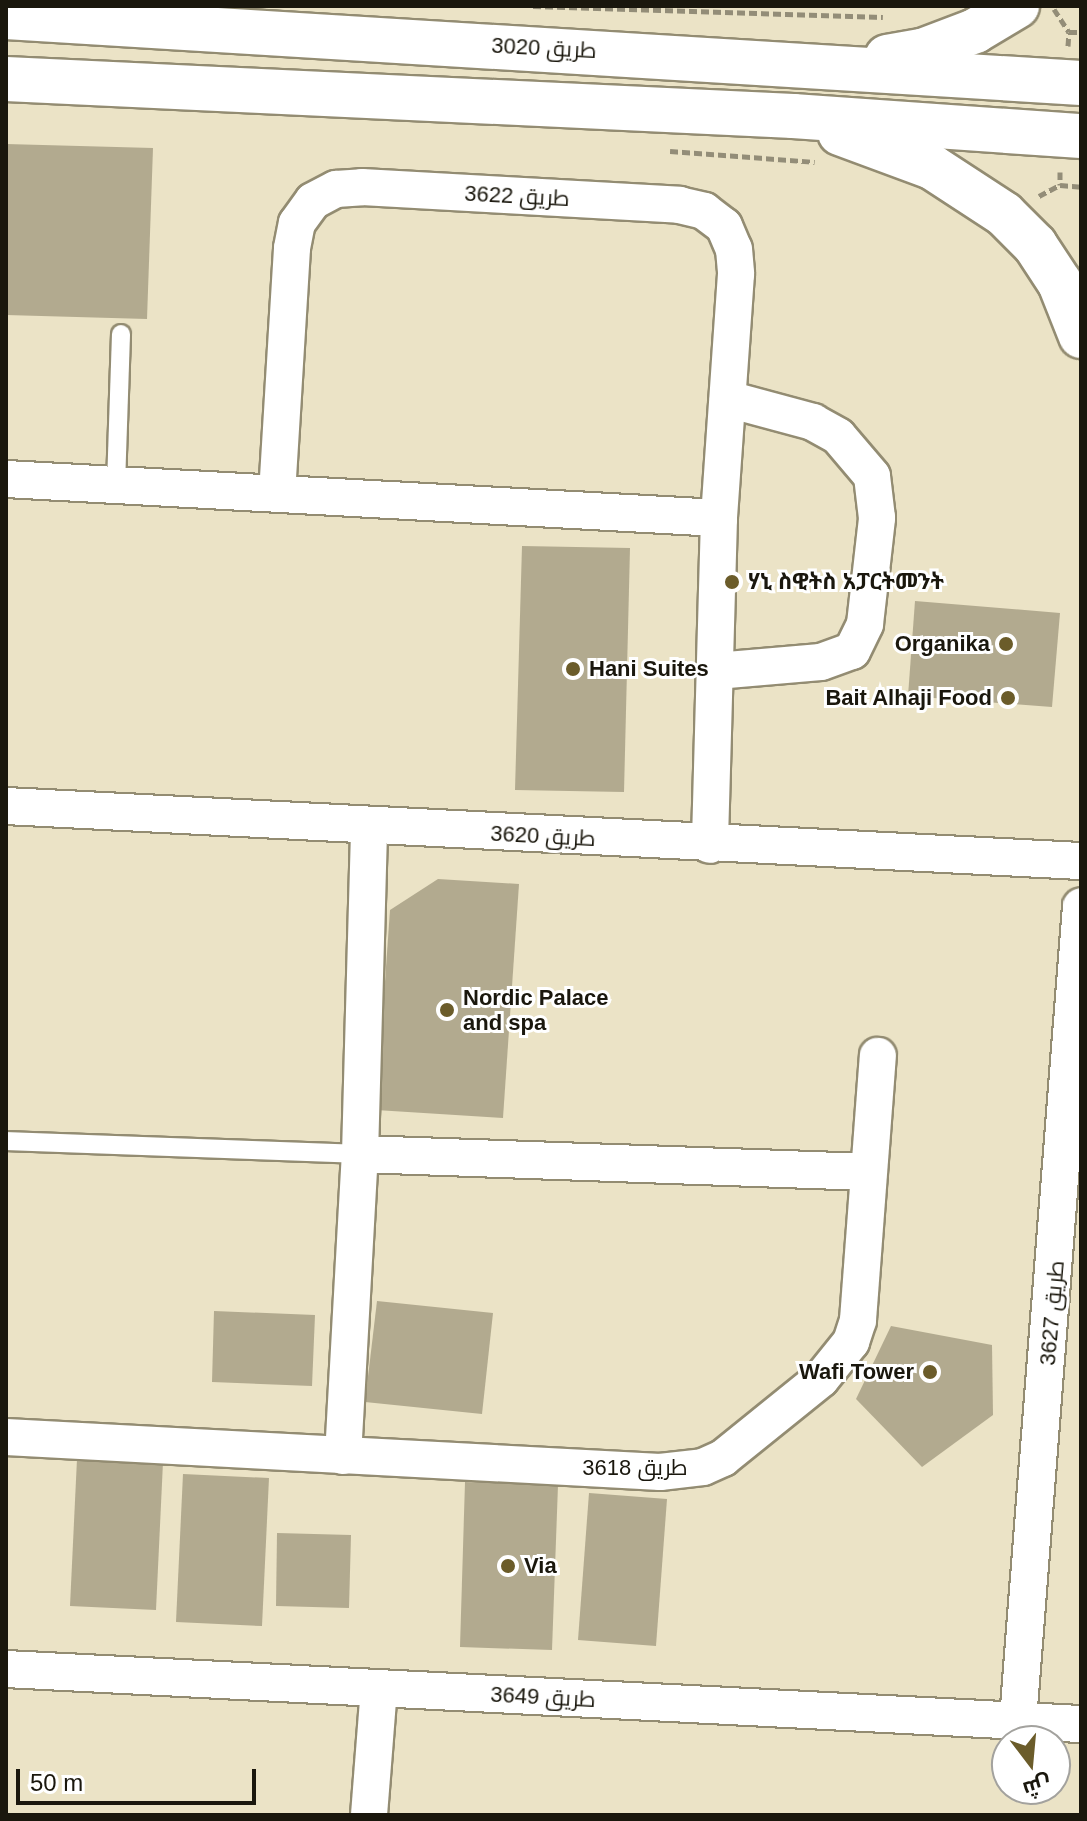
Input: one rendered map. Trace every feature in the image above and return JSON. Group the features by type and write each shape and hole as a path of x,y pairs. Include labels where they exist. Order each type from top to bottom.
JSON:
{"street":[{"path":"838,66 922,51 975,31 1017,6"},
{"name":"طريق 3020","path":"6,17 1081,83"},
{"path":"6,79 793,116 1081,136"},
{"path":"793,116 932,167 992,205 1035,245 1060,283 1081,336"},
{"name":"طريق 3622","path":"277,494 292,248 297,223 313,201 336,189 664,204 704,211 724,226 734,249 719,518 710,845"},
{"path":"716,671 821,662 852,651 865,624 877,518 872,476 838,436 813,422 728,399"},
{"path":"6,479 719,518"},
{"name":"طريق 3620","path":"6,806 710,845 1081,861"},
{"path":"343,1456 360,1154 369,826"},
{"name":"طريق 3627","path":"1018,1720 1071,1211 1081,906"},
{"name":"طريق 3618","path":"6,1437 682,1472 723,1458 821,1379 851,1342 858,1320 878,1056"},
{"path":"360,1154 867,1172"},
{"name":"طريق 3649","path":"6,1669 1081,1724"},
{"path":"369,1815 379,1689"}],"lane":[{"path":"116,485 121,334"},
{"path":"6,1141 360,1154"}],"path":[{"path":"533,6 889,16"},
{"path":"1051,6 1069,32"}],"building":[{"path":"6,144 153,148 147,319 6,315"},
{"name":"Hani Suites","path":"522,546 630,548 624,792 515,790"},
{"path":"915,601 1060,613 1052,707 908,696"},
{"name":"Nordic Palace and spa","path":"438,879 519,884 503,1118 376,1110 390,910"},
{"path":"377,1301 493,1313 482,1414 365,1402"},
{"path":"214,1311 315,1315 312,1386 212,1382"},
{"name":"Wafi Tower","path":"891,1326 992,1345 993,1415 922,1467 856,1399"},
{"path":"77,1459 163,1462 156,1610 70,1606"},
{"path":"183,1474 269,1478 262,1626 176,1622"},
{"name":"Via","path":"465,1482 558,1485 552,1650 460,1647"},
{"path":"589,1493 667,1499 656,1646 578,1640"},
{"path":"277,1533 351,1535 349,1608 276,1606"}],"place":[{"name":"ሃኒ ስዊትስ አፓርትመንት","path":"732,582"},
{"name":"Organika","path":"1006,644"},
{"name":"Hani Suites","path":"573,669"},
{"name":"Bait Alhaji Food","path":"1008,698"},
{"name":"Nordic Palace and spa","path":"447,1010"},
{"name":"Wafi Tower","path":"930,1372"},
{"name":"Via","path":"508,1566"}]}
